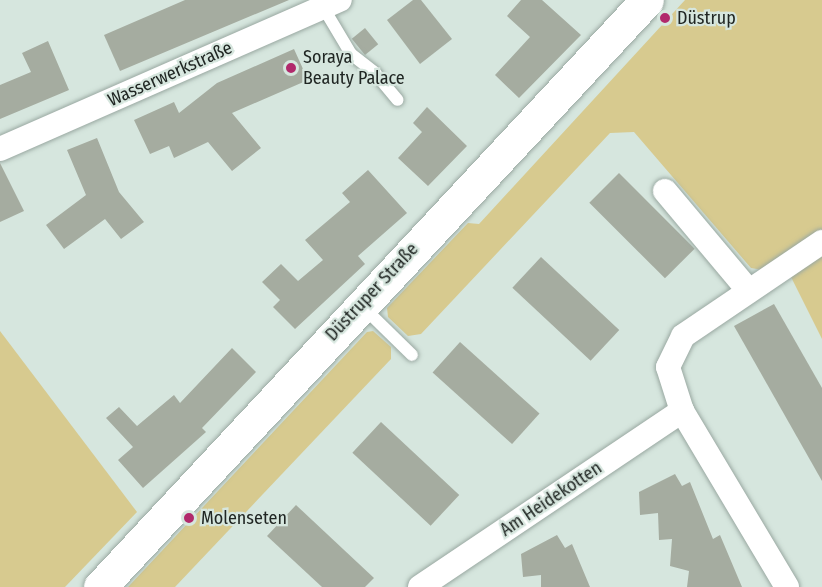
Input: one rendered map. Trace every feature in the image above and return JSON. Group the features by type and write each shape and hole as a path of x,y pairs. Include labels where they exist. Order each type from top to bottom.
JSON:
{"street":[{"name":"Düstruper Straße","path":"100,587 360,304 647,0"},
{"name":"Wasserwerkstraße","path":"0,149 322,5"},
{"path":"665,190 748,290"},
{"path":"787,587 682,411 668,367 683,336 822,242"},
{"name":"Am Heidekotten","path":"420,587 682,411"}],"lane":[{"path":"322,5 351,54 375,73 398,100"},
{"path":"360,304 412,355"}],"shaded area":[{"path":"685,0 822,0 822,339 790,275 751,268 634,132 610,133 421,334 408,336 388,317 387,308 468,223 479,224"},
{"path":"0,331 137,512 65,587 0,587"},
{"path":"373,331 391,347 391,359 175,587 128,587 367,332"}],"building":[{"path":"185,0 289,0 120,71 104,35"},
{"path":"413,0 421,0 452,39 420,64 387,20"},
{"path":"521,0 542,0 581,35 519,98 495,75 530,37 507,16"},
{"path":"365,28 378,44 365,55 352,39"},
{"path":"48,41 69,90 0,119 0,85 31,72 22,53"},
{"path":"294,49 308,80 232,113 261,148 232,171 208,142 174,158 169,146 150,154 134,120 174,102 179,113 217,83"},
{"path":"427,107 467,146 428,186 398,158 422,132 413,123"},
{"path":"97,138 119,192 144,222 121,239 105,219 64,249 46,225 86,195 67,150"},
{"path":"0,163 24,211 0,222"},
{"path":"368,170 407,213 358,256 365,264 295,329 273,307 280,300 262,282 281,264 298,281 323,260 305,240 350,202 342,193"},
{"path":"619,173 695,249 665,278 589,203"},
{"path":"541,257 619,330 591,361 512,288"},
{"path":"774,304 822,388 822,481 734,326"},
{"path":"460,342 540,414 512,444 433,372"},
{"path":"232,348 256,372 202,428 206,432 143,488 118,460 133,447 106,418 119,407 137,426 174,395 180,403"},
{"path":"381,422 459,495 431,526 352,453"},
{"path":"675,474 682,486 690,482 713,539 720,535 742,587 687,587 689,571 670,566 672,539 659,540 658,513 640,515 639,492"},
{"path":"296,505 374,578 365,587 322,587 267,536"},
{"path":"557,535 565,548 572,544 590,587 541,587 541,575 523,577 521,554"}],"place":[{"name":"Düstrup","path":"665,18"},
{"name":"Soraya Beauty Palace","path":"291,68"},
{"name":"Molenseten","path":"189,518"}]}
